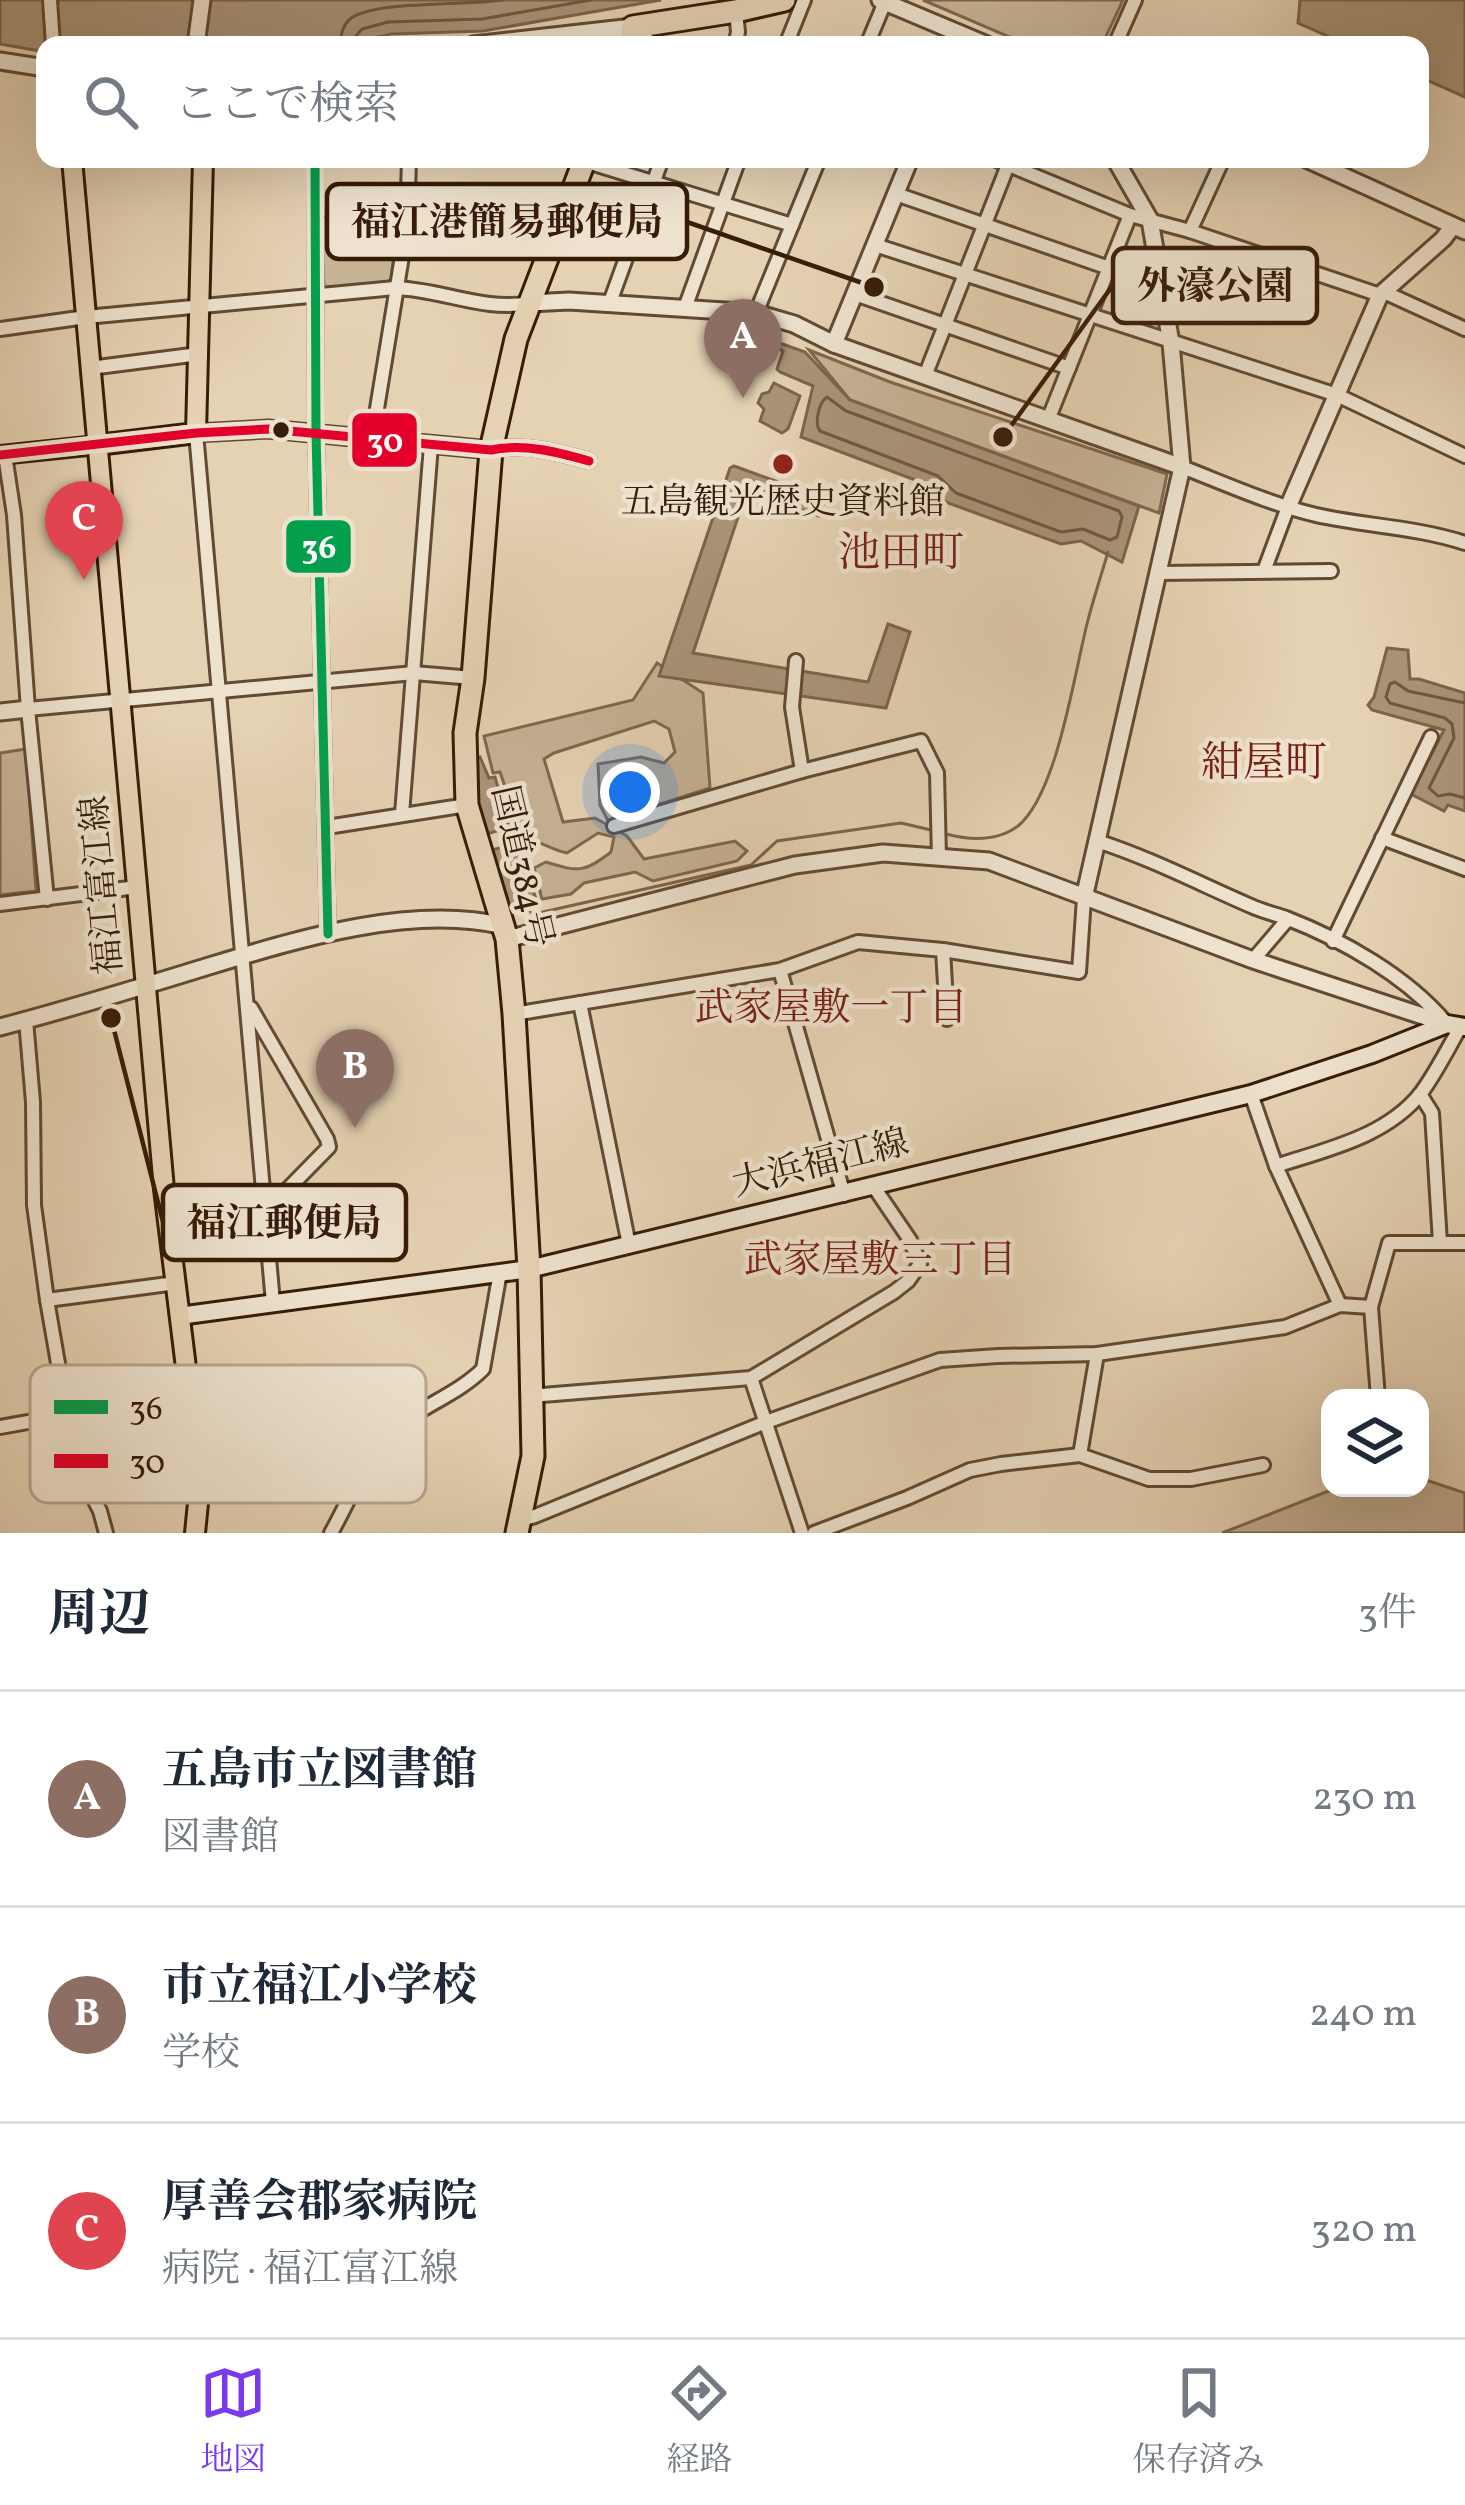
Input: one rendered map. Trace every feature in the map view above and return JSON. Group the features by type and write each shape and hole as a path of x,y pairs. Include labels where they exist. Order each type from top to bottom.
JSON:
{"highway":[{"path":"631,36 784,0"},
{"name":"国道384号","path":"519,1526 532,1456 529,1269 514,1014 505,933 467,805 465,733 491,449 516,339 581,168"}],"main road":[{"name":"福江富江線","path":"72,168 185,1365"},
{"path":"3,455 196,433 203,168"},
{"name":"大浜福江線","path":"179,1316 529,1269 1251,1094 1458,1026"},
{"name":"福江富江線","path":"195,1533 196,1503"}],"street":[{"path":"50,0 52,36"},
{"path":"197,36 202,0"},
{"path":"790,36 804,0"},
{"path":"1119,36 1135,0"},
{"path":"870,36 882,1 951,36"},
{"path":"736,11 737,36"},
{"path":"0,61 36,67"},
{"path":"315,168 328,934"},
{"path":"372,439 407,226 409,168"},
{"path":"608,168 792,225"},
{"path":"609,305 658,168"},
{"path":"685,308 735,168"},
{"path":"756,313 816,168"},
{"path":"834,344 906,168"},
{"path":"925,376 985,225 999,168"},
{"path":"1016,168 1130,215 1382,294 1465,329"},
{"path":"514,1014 780,970 859,942 1078,972 1084,898 1182,467 1171,343 1150,220 1120,168"},
{"path":"1190,231 1218,168"},
{"path":"1326,168 1459,229"},
{"path":"896,194 1108,268"},
{"path":"1048,420 1130,215"},
{"path":"1264,572 1382,294 1459,229"},
{"path":"875,245 1337,395 1465,456"},
{"path":"0,329 395,288 509,307 569,301 756,313 1288,507 1465,542"},
{"path":"855,294 1069,368"},
{"path":"91,368 199,354"},
{"path":"273,1303 196,433 268,429 431,445 508,446 555,451 589,461"},
{"path":"402,814 431,445"},
{"path":"3,455 14,515 47,899"},
{"path":"1159,573 1331,571"},
{"path":"796,661 792,707 802,772"},
{"path":"0,712 414,673 473,678"},
{"path":"1334,941 1432,737"},
{"path":"614,826 921,741 937,773 939,858"},
{"path":"327,827 467,805"},
{"path":"1382,838 1465,869"},
{"path":"1097,841 1334,941 1398,976 1458,1026"},
{"path":"0,1027 328,934 471,918 505,933 795,865 883,853 989,861 1252,961 1458,1026"},
{"path":"0,904 137,887"},
{"path":"1252,961 1288,919"},
{"path":"943,950 947,1018"},
{"path":"780,970 844,1195"},
{"path":"247,1002 329,1147 279,1198 263,1207"},
{"path":"580,1003 629,1245"},
{"path":"26,1021 34,1205 58,1365"},
{"path":"1276,1166 1361,1138 1389,1122 1420,1094 1458,1026"},
{"path":"1251,1094 1276,1166 1340,1305"},
{"path":"1420,1094 1432,1113 1440,1243"},
{"path":"530,1396 751,1378 894,1292 920,1264 910,1240 874,1187"},
{"path":"265,1222 341,1202"},
{"path":"1377,1389 1371,1307 1388,1243 1465,1244"},
{"path":"426,1406 484,1369 500,1272"},
{"path":"47,1300 176,1283"},
{"path":"519,1526 766,1422 940,1360 1097,1354 1286,1327 1340,1305 1371,1307"},
{"path":"1080,1455 1097,1354"},
{"path":"751,1378 802,1533"},
{"path":"0,1427 30,1421"},
{"path":"814,1533 970,1470 1080,1455 1149,1479 1191,1480 1263,1465"},
{"path":"95,1503 106,1533"},
{"path":"331,1533 348,1503"}],"shaded area":[{"path":"923,0 1123,0 1106,36 1007,36"},
{"path":"399,215 391,279 385,284 324,287 321,217"},
{"path":"809,350 890,382 1167,474 1159,513 850,400"},
{"path":"657,663 703,693 710,788 608,821 600,805 598,764 641,757 664,763 675,752 669,729 654,721 544,759 563,822 595,818 627,836 644,859 735,841 747,851 737,861 653,881 635,872 584,883 571,894 542,899 534,868 546,862 587,867 611,852 614,837 598,833 567,853 523,839 500,772 493,773 484,736 633,700"},
{"path":"26,749 36,891 0,895 0,753"},
{"path":"1429,1481 1465,1493 1465,1533 1222,1533 1321,1494 1429,1497"}],"water":[{"path":"0,0 661,0 483,31 382,36 36,36 36,50 0,44"},
{"path":"1300,0 1465,0 1465,97 1429,81 1429,36 1328,36 1298,23"},
{"path":"752,333 805,352 850,400 1139,506 1122,562 1081,541 1061,544 940,500 942,493 934,487 801,437 813,386 780,372 783,351 751,337"},
{"path":"774,383 800,396 788,429 782,433 760,421 764,409 758,403"},
{"path":"734,466 825,499 819,516 751,493 745,496 693,653 868,682 888,624 910,632 886,708 659,676"},
{"path":"1387,648 1408,650 1410,679 1465,693 1465,811 1448,805 1444,811 1411,794 1444,730 1368,705"},
{"path":"480,757 489,778 495,777 509,827 487,834 473,787 474,758"},
{"path":"517,843 538,905 510,913 492,850"}],"waterway":[{"path":"946,834 1001,835 1018,826 1032,810 1054,761 1108,552"},
{"path":"525,908 534,914 751,865 777,841 901,823 931,830"}],"transit line":[{"name":"36","path":"315,168 328,934"},
{"name":"30","path":"0,455 268,429 491,450 528,448 589,461"}],"place":[{"name":"福江港簡易郵便局","path":"874,287"},
{"name":"五島市立図書館","path":"743,398"},
{"name":"外濠公園","path":"1003,437"},
{"name":"五島観光歴史資料館","path":"783,464"},
{"name":"厚善会郡家病院","path":"84,580"},
{"name":"福江郵便局","path":"111,1018"},
{"name":"市立福江小学校","path":"355,1128"}],"district":[{"name":"池田町","path":"901,555"},
{"name":"紺屋町","path":"1264,765"},
{"name":"武家屋敷一丁目","path":"831,1010"},
{"name":"武家屋敷三丁目","path":"880,1262"}]}
